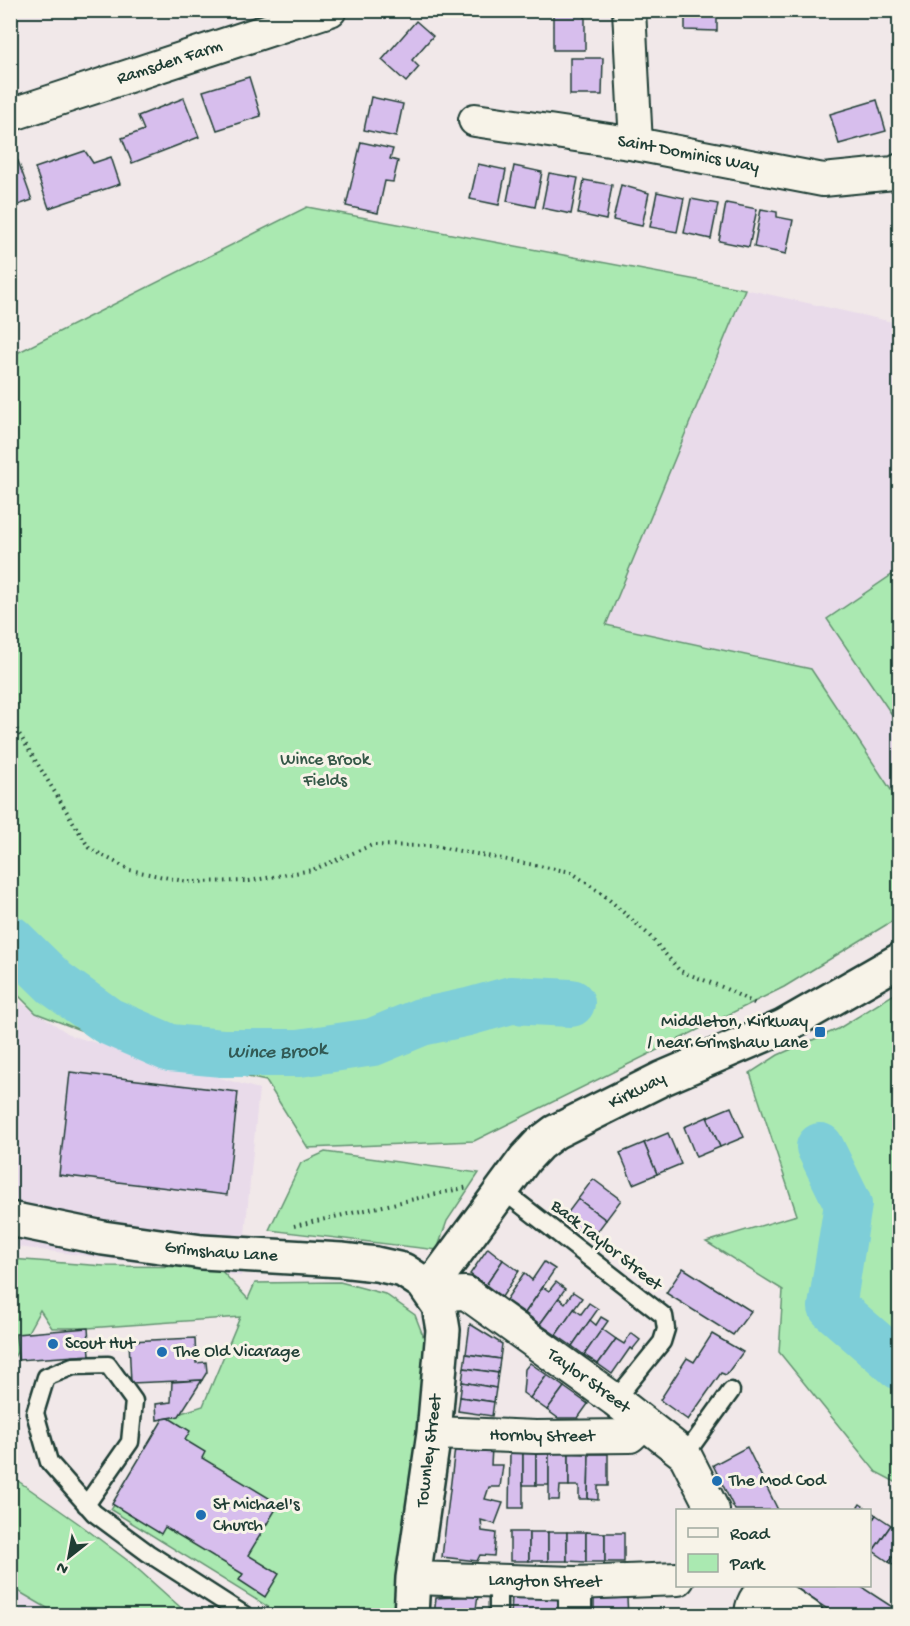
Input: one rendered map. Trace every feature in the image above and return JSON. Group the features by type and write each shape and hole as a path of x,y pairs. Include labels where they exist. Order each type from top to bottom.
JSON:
{"main road":[{"name":"Kirkway","path":"433,1295 498,1194 539,1144 555,1132 662,1079 783,1027 900,960"},
{"name":"Grimshaw Lane","path":"10,1219 103,1238 202,1252 376,1264 403,1270 417,1277 433,1295"},
{"name":"Townley Street","path":"411,1616 434,1433 443,1330 433,1295"}],"street":[{"name":"Ramsden Farm","path":"10,115 330,10"},
{"path":"629,10 636,144"},
{"name":"Saint Dominics Way","path":"475,120 636,144 823,180 894,173 900,170"},
{"name":"Taylor Street","path":"433,1295 466,1293 615,1400 684,1455 712,1509"},
{"name":"Hornby Street","path":"434,1433 536,1437 630,1436 644,1423"},
{"name":"Langton Street","path":"414,1578 575,1583 676,1579"},
{"path":"575,1583 575,1616"},
{"path":"755,1605 765,1590 775,1594 807,1616"}],"lane":[{"name":"Back Taylor Street","path":"498,1194 664,1316 666,1329 662,1342 615,1400"},
{"path":"86,1505 130,1442 134,1401 108,1365 74,1366 46,1377 35,1413 49,1462 86,1505 148,1553 246,1616"},
{"path":"684,1455 731,1390"},
{"path":"498,1581 498,1616"}],"path":[{"path":"10,719 89,848 130,870 188,882 249,881 312,870 372,845 434,846 571,872 606,897 648,934 680,971 722,987 773,1013 783,1027"},
{"path":"273,1256 285,1228 475,1185 498,1194"}],"shaded area":[{"path":"745,289 897,323 899,321 899,802 811,669 606,625"},
{"path":"10,995 72,1036 259,1089 241,1276 11,1246"},
{"path":"11,1554 92,1615 11,1615"}],"green space":[{"name":"Wince Brook Fields","path":"307,207 745,289 606,625 811,669 899,802 899,917 784,987 474,1141 308,1148 266,1081 145,1055 36,1013 11,988 11,356"},
{"path":"899,570 899,725 827,619"},
{"path":"899,991 899,1484 876,1472 779,1352 783,1290 706,1242 797,1215 750,1073 778,1055 838,1029"},
{"path":"325,1152 479,1173 447,1221 437,1250 269,1230 301,1163"},
{"path":"11,1259 104,1266 218,1267 248,1299 255,1283 340,1282 385,1294 415,1315 429,1351 393,1615 281,1615 111,1510 166,1418 203,1406 240,1317 88,1328 52,1328 40,1310 11,1363"},
{"path":"11,1476 131,1563 189,1615 59,1615 11,1587"}],"building":[{"path":"685,10 717,10 717,31 685,30"},
{"path":"553,12 585,12 585,50 553,50"},
{"path":"416,21 433,36 412,60 419,67 406,82 382,60"},
{"path":"570,58 603,58 602,95 570,95"},
{"path":"249,77 261,116 217,130 203,91"},
{"path":"371,97 403,104 396,137 364,130"},
{"path":"184,98 199,137 132,163 122,138 144,130 138,116"},
{"path":"877,100 886,131 839,144 830,114"},
{"path":"361,142 393,149 390,159 398,161 393,182 385,181 378,213 346,206"},
{"path":"85,151 93,163 111,157 120,184 49,208 35,168"},
{"path":"18,161 32,200 10,208 10,163"},
{"path":"478,164 506,170 499,205 470,199"},
{"path":"514,166 542,172 535,207 507,201"},
{"path":"549,173 578,178 571,214 542,208"},
{"path":"584,180 612,185 606,220 578,214"},
{"path":"621,185 649,193 642,226 613,220"},
{"path":"657,192 684,198 677,232 650,227"},
{"path":"691,199 718,204 711,239 684,233"},
{"path":"726,203 757,209 749,247 719,241"},
{"path":"761,209 777,212 777,217 793,220 786,254 754,247"},
{"path":"70,1072 238,1092 227,1195 59,1175"},
{"path":"731,1107 744,1137 720,1147 707,1117"},
{"path":"707,1117 720,1147 696,1157 684,1127"},
{"path":"668,1133 681,1164 657,1174 644,1143"},
{"path":"644,1143 657,1174 633,1184 620,1153"},
{"path":"593,1179 621,1200 606,1220 578,1199"},
{"path":"578,1199 606,1220 591,1240 563,1219"},
{"path":"488,1248 503,1260 486,1285 470,1274"},
{"path":"503,1260 519,1271 502,1297 486,1285"},
{"path":"544,1262 555,1269 525,1313 506,1300 524,1273 532,1280"},
{"path":"683,1268 751,1311 733,1335 666,1293"},
{"path":"556,1282 565,1289 540,1324 525,1313 543,1287 549,1291"},
{"path":"573,1292 582,1298 556,1335 540,1324 559,1298 565,1303"},
{"path":"589,1303 598,1309 572,1346 556,1335 574,1309 581,1314"},
{"path":"601,1317 608,1321 584,1355 572,1346 590,1320 596,1325"},
{"path":"470,1324 502,1344 500,1359 466,1354"},
{"name":"Scout Hut","path":"88,1328 90,1355 18,1360 16,1334"},
{"path":"602,1329 616,1339 598,1364 584,1355"},
{"path":"631,1333 640,1340 632,1350 630,1348 612,1374 598,1364 616,1339 624,1344"},
{"path":"712,1334 743,1352 726,1375 721,1373 688,1420 660,1400 687,1358 694,1362"},
{"name":"The Old Vicarage","path":"195,1338 196,1363 206,1362 207,1372 202,1380 131,1383 129,1341"},
{"path":"466,1354 500,1359 498,1373 464,1368"},
{"path":"530,1363 547,1375 530,1398 523,1393 525,1369"},
{"path":"464,1368 498,1373 496,1388 462,1382"},
{"path":"547,1375 564,1387 547,1410 530,1398"},
{"path":"202,1380 179,1416 157,1420 156,1404 171,1402 172,1382"},
{"path":"462,1382 496,1388 494,1402 460,1397"},
{"path":"564,1387 588,1404 578,1418 558,1418 547,1410"},
{"path":"460,1397 494,1402 492,1416 458,1411"},
{"name":"St Michael's Church","path":"169,1418 190,1431 185,1440 205,1452 202,1458 279,1504 248,1555 279,1574 265,1597 239,1580 243,1574 165,1527 161,1534 112,1504 163,1419"},
{"path":"747,1447 778,1509 735,1509 713,1465"},
{"path":"455,1448 492,1448 491,1465 503,1465 500,1487 489,1487 485,1499 503,1503 495,1524 481,1520 482,1531 496,1533 494,1556 480,1555 477,1561 442,1557"},
{"path":"510,1453 523,1453 523,1508 509,1508"},
{"path":"523,1453 536,1453 536,1485 523,1485"},
{"path":"536,1453 549,1453 549,1485 536,1485"},
{"path":"549,1453 569,1453 569,1486 560,1486 559,1500 549,1500"},
{"path":"569,1453 589,1454 588,1499 579,1499 579,1486 569,1486"},
{"path":"589,1454 608,1454 608,1486 598,1486 598,1500 588,1499"},
{"path":"860,1504 868,1509 857,1509"},
{"path":"871,1512 876,1515 871,1522"},
{"path":"876,1515 891,1525 873,1551 871,1550 871,1522"},
{"path":"891,1525 900,1531 900,1546 889,1562 873,1551"},
{"path":"510,1532 529,1532 529,1561 510,1561"},
{"path":"529,1532 548,1532 548,1561 529,1561"},
{"path":"548,1532 567,1532 567,1561 548,1561"},
{"path":"567,1532 586,1532 586,1562 567,1561"},
{"path":"586,1532 605,1533 605,1562 586,1562"},
{"path":"605,1533 624,1533 624,1562 605,1562"},
{"path":"900,1546 900,1569 889,1562"},
{"path":"794,1587 862,1587 900,1612 900,1616 838,1616"},
{"path":"512,1594 560,1594 560,1616 511,1616"},
{"path":"478,1596 475,1616 434,1616 436,1598"},
{"path":"627,1598 628,1616 594,1616 594,1599"}],"waterway":[{"name":"Wince Brook","path":"10,939 55,983 108,1021 170,1048 222,1053 299,1053 373,1042 421,1022 511,1000 571,1003"},
{"name":"Wince Brook","path":"820,1147 848,1204 832,1307 900,1366"}],"place":[{"name":"Middleton, Kirkway / near Grimshaw Lane","path":"820,1032"},
{"name":"Scout Hut","path":"53,1344"},
{"name":"The Old Vicarage","path":"162,1352"},
{"name":"The Mod Cod","path":"717,1481"},
{"name":"St Michael's Church","path":"201,1515"}]}
